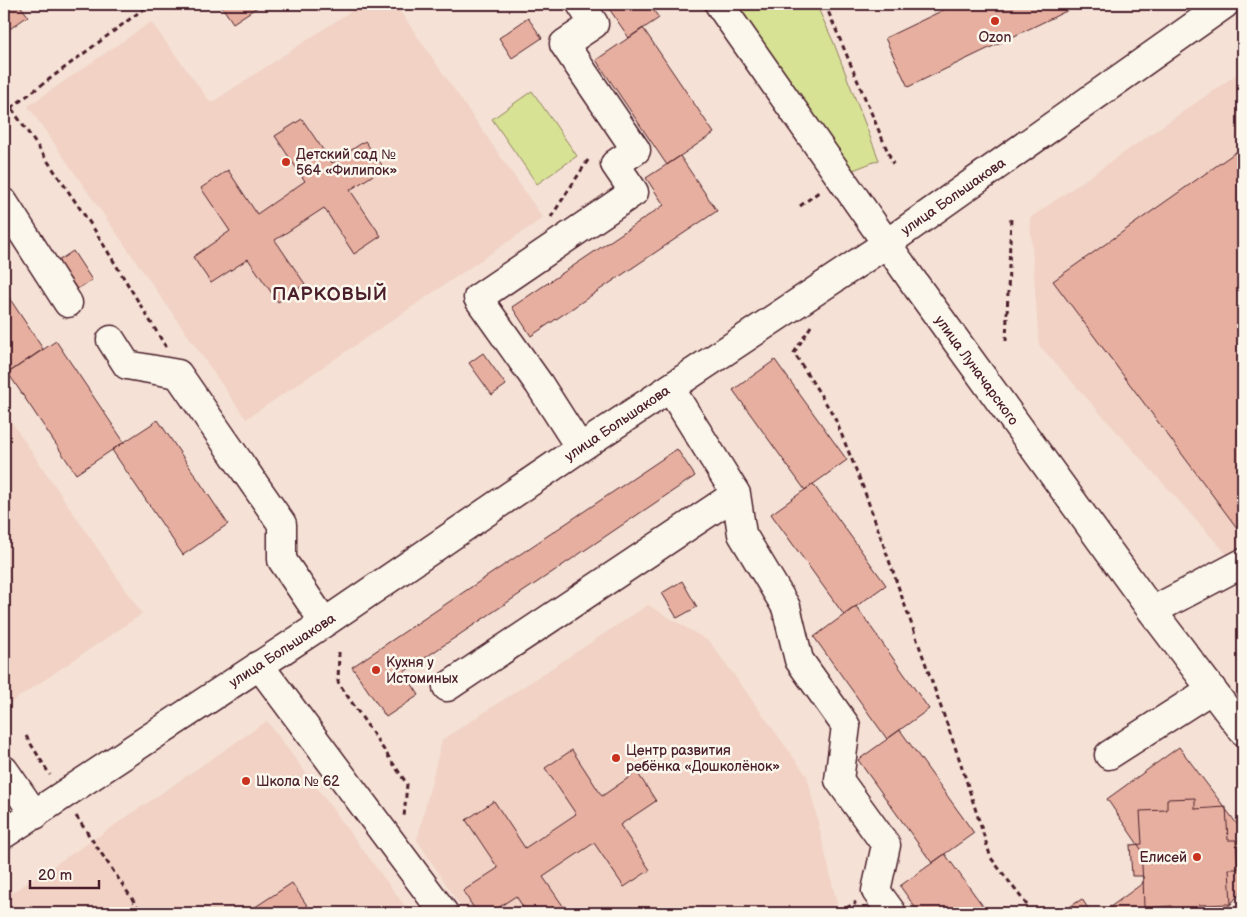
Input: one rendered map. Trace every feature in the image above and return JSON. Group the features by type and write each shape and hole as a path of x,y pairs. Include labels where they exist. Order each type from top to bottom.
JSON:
{"street":[{"path":"580,448 539,384 478,298 634,192 615,164 636,150 564,44 594,24 581,4"},
{"name":"улица Луначарского","path":"719,4 886,244 1152,611 1243,731"},
{"name":"улица Большакова","path":"4,834 64,796 886,244 1214,7"},
{"path":"4,203 68,302"},
{"path":"110,340 127,365 178,374 282,524 282,560 324,622"},
{"path":"670,388 736,494 742,534 786,607 799,660 846,726 839,780 886,845 876,891 892,913"},
{"path":"447,687 736,494"},
{"path":"1152,611 1243,563"},
{"path":"259,664 444,913"},
{"path":"1109,755 1212,688"},
{"path":"4,770 35,815"}],"path":[{"path":"4,113 12,109 150,4"},
{"path":"825,4 893,164"},
{"path":"12,109 94,229 160,335 178,374"},
{"path":"545,223 557,210 594,152"},
{"path":"800,206 822,189"},
{"path":"1006,342 1011,218"},
{"path":"811,326 794,353 834,416 863,487 951,734 991,858 1033,913"},
{"path":"339,652 338,682 408,784 400,852"},
{"path":"26,736 139,909"},
{"path":"850,913 857,902"},
{"path":"1239,913 1243,910"}],"shaded area":[{"name":"Детский сад № 564 «Филипок»","path":"362,4 395,4 543,218 246,419 28,106 151,22 211,103"},
{"path":"1243,70 1243,552 1232,560 1039,345 1030,218"},
{"path":"4,411 142,614 4,707"},
{"name":"Центр развития ребёнка «Дошколёнок»","path":"648,605 710,642 807,776 837,904 822,913 465,913 417,840 442,740"},
{"name":"Школа № 62","path":"267,721 410,913 4,913 4,898 93,840"}],"green space":[{"path":"735,4 816,4 833,41 879,160 848,172"},
{"path":"532,91 577,156 537,184 492,119"}],"building":[{"path":"4,4 19,4 28,16 4,33"},
{"path":"220,4 262,4 233,23"},
{"path":"606,4 649,4 659,18 629,38"},
{"path":"956,4 1081,4 908,87 885,38"},
{"path":"528,18 542,38 512,58 499,38"},
{"path":"643,28 714,133 667,165 596,60"},
{"path":"302,119 332,163 365,141 384,168 350,190 381,236 354,254 324,208 275,240 305,284 278,302 248,259 211,283 193,257 230,231 201,188 228,170 257,214 305,181 275,136"},
{"path":"1243,147 1243,536 1053,281"},
{"path":"680,156 717,211 531,336 512,307 664,205 646,178"},
{"path":"73,251 92,280 77,289 58,261"},
{"path":"4,290 43,349 8,373 4,366"},
{"path":"56,341 124,442 76,474 8,373"},
{"path":"483,353 506,385 492,395 469,363"},
{"path":"775,360 847,460 805,490 733,390"},
{"path":"158,420 228,524 183,555 112,450"},
{"path":"677,449 695,476 404,672 419,695 386,717 352,667"},
{"path":"813,484 886,585 844,615 771,514"},
{"path":"682,581 697,607 677,618 662,593"},
{"path":"856,606 929,709 887,739 814,637"},
{"path":"900,730 974,833 932,863 858,760"},
{"path":"1179,747 1243,832 1243,889 1231,904 1219,913 1102,913 1143,883 1141,849 1107,799"},
{"path":"572,750 602,796 637,772 656,801 620,825 650,870 624,887 594,843 543,877 568,913 527,913 516,896 490,913 477,913 463,891 498,868 466,820 494,801 525,848 576,814 545,768"},
{"path":"1195,798 1195,809 1226,807 1228,840 1236,840 1238,869 1229,869 1231,904 1199,905 1199,913 1172,913 1172,906 1144,908 1143,876 1132,876 1130,845 1142,844 1140,811 1167,810 1167,799"},
{"path":"945,854 988,913 919,913 900,886"},
{"path":"292,883 312,913 246,913"},
{"path":"1082,899 1091,913 1060,913"}],"place":[{"name":"Ozon","path":"995,21"},
{"name":"Детский сад № 564 «Филипок»","path":"286,162"},
{"name":"Кухня у Истоминых","path":"376,670"},
{"name":"Центр развития ребёнка «Дошколёнок»","path":"616,758"},
{"name":"Школа № 62","path":"246,781"},
{"name":"Елисей","path":"1197,857"}],"district":[{"name":"ПАРКОВЫЙ","path":"330,293"}]}
